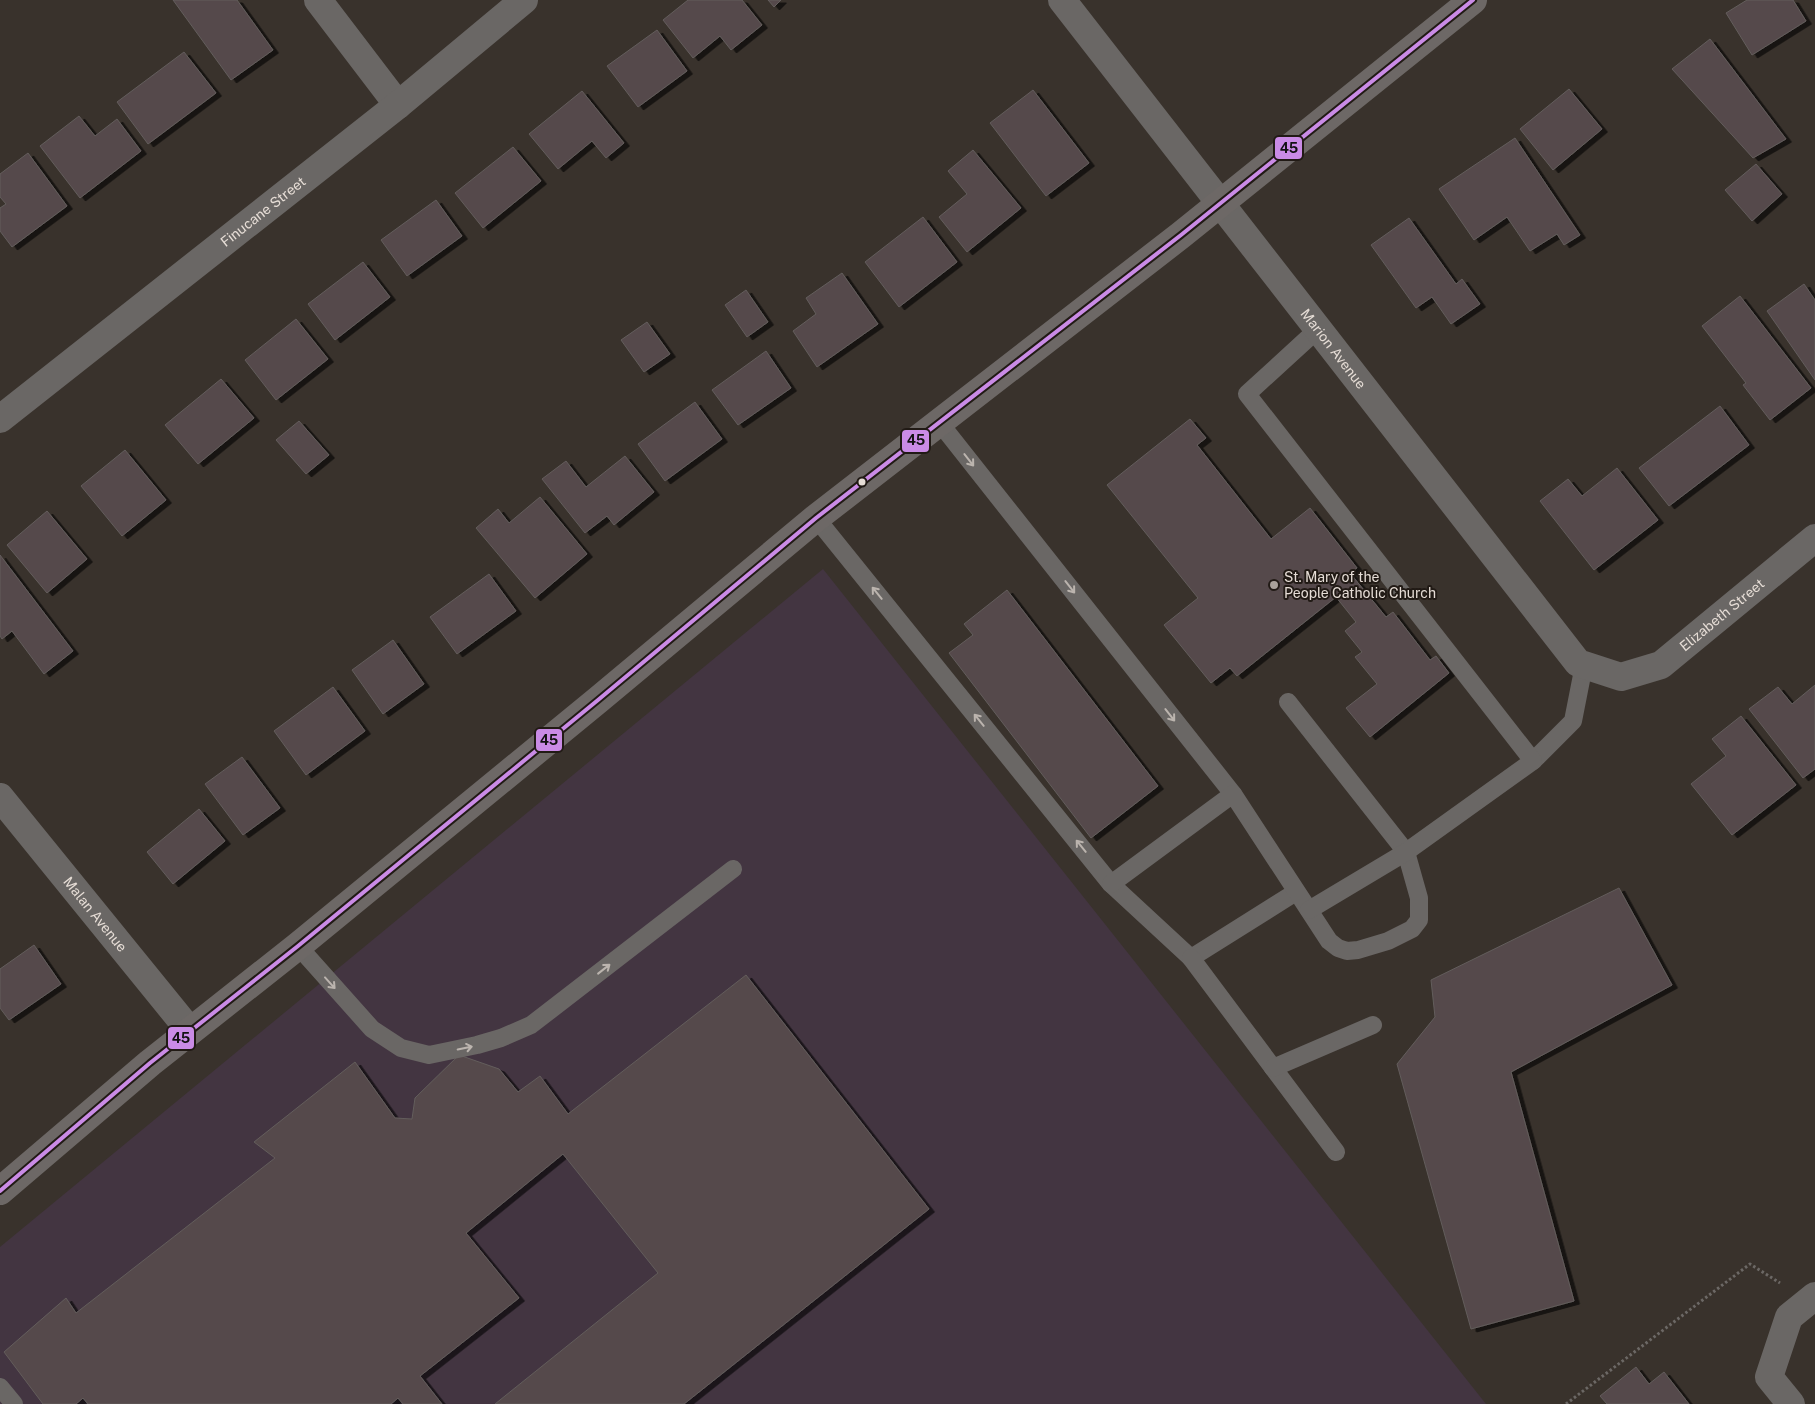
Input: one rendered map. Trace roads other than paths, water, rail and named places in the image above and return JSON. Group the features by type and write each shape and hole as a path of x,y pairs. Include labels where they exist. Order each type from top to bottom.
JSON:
{"main road":[{"path":"0,1191 190,1030 298,946 606,694 816,518 1220,203 1473,0"}],"street":[{"path":"318,0 398,105"},
{"name":"Finucane Street","path":"0,419 398,105 524,0"},
{"name":"Marion Avenue","path":"1062,0 1578,663 1621,678"},
{"name":"Elizabeth Street","path":"1621,678 1661,665 1815,538"},
{"name":"Malan Avenue","path":"0,797 190,1030"},
{"path":"1792,1404 1769,1377 1789,1318 1812,1298"}],"lane":[{"path":"1318,329 1247,394 1533,761"},
{"path":"939,422 1233,794 1329,941 1338,948 1347,951 1358,950 1388,941 1412,928 1419,920 1420,898 1406,852 1288,702"},
{"path":"816,518 1111,884 1191,958 1336,1152"},
{"path":"1309,910 1406,852 1533,761 1573,721 1584,665"},
{"path":"1111,884 1233,794"},
{"path":"298,946 372,1030 401,1048 429,1055 478,1045 501,1038 531,1025 733,869"},
{"path":"1191,958 1296,892"},
{"path":"1273,1068 1373,1025"},
{"path":"0,1387 14,1404"}],"place":[{"name":"St. Mary of the People Catholic Church","path":"1274,585"}]}
